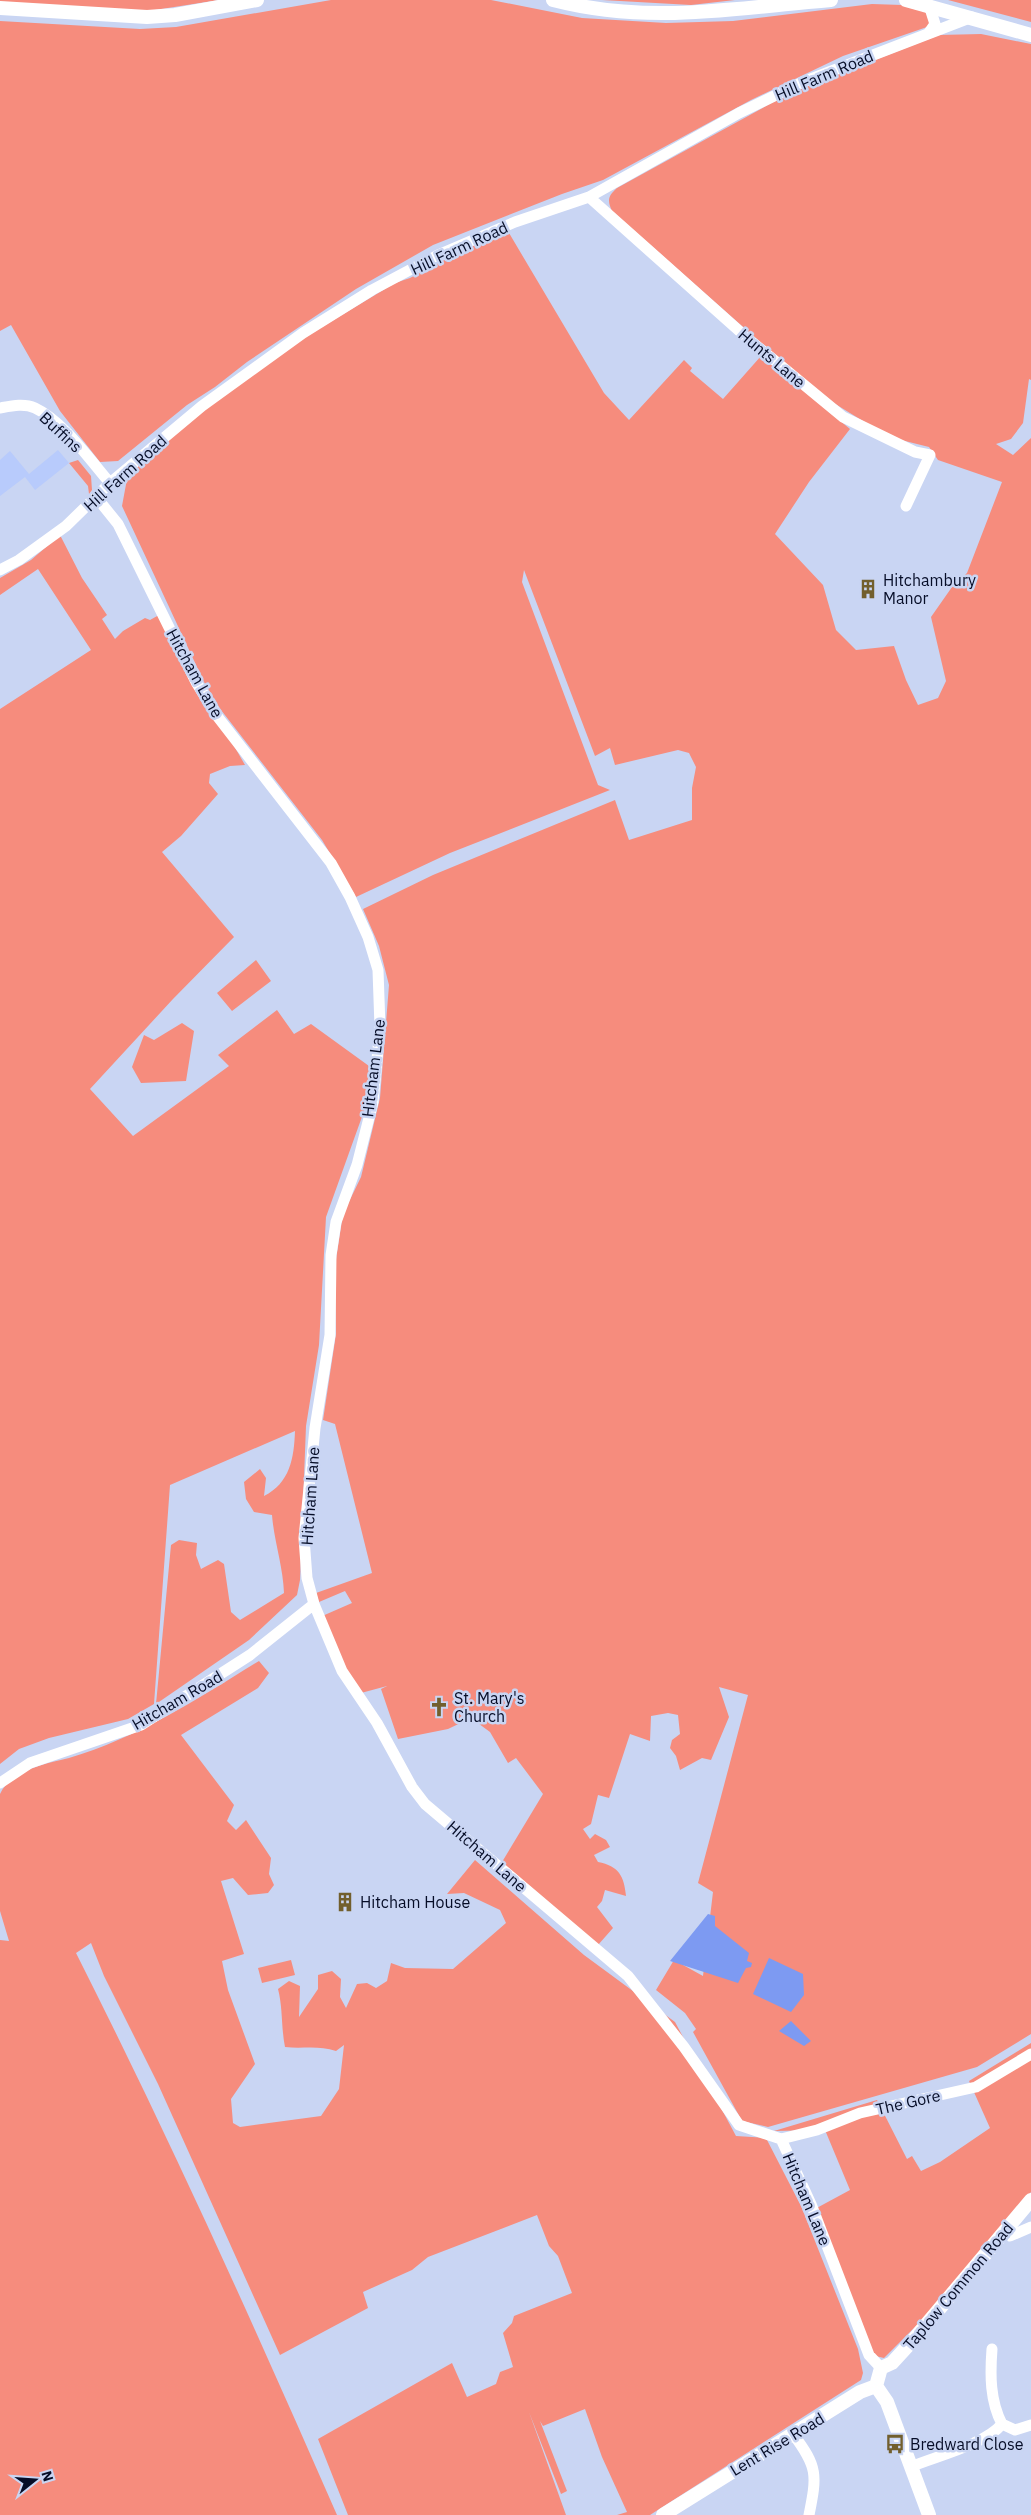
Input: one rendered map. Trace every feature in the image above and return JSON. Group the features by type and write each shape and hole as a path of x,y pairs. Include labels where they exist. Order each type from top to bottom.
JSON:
{"street":[{"path":"0,8 148,17 174,15 257,0"},
{"path":"552,0 606,11 657,15 735,11 831,0"},
{"path":"906,0 1031,35"},
{"path":"928,34 934,24 933,12 929,5"},
{"name":"Hill Farm Road","path":"0,570 19,560 66,526 97,498 110,483 202,406 303,333 372,290 438,255 507,225 589,197 739,113 803,82 972,17"},
{"name":"Hunts Lane","path":"589,197 746,336 843,417 915,452 930,455 906,506"},
{"name":"Buffins","path":"0,408 15,405 34,407 48,417 72,440 110,483"},
{"name":"Hitcham Lane","path":"97,498 118,524 196,682 217,716 331,864 350,897 378,970 380,1027 373,1102 356,1165 336,1222 331,1255 330,1335 315,1428 304,1538 307,1578 314,1604 342,1671 377,1723 412,1787 425,1804 628,1976 684,2047 739,2125 781,2139 811,2204 869,2356 881,2368"},
{"name":"Hitcham Road","path":"0,1783 30,1763 141,1724 250,1655 314,1604"},
{"name":"The Gore","path":"781,2139 818,2130 860,2113 976,2087 1031,2054"},
{"name":"Taplow Common Road","path":"881,2368 892,2363 914,2340 1031,2200"},
{"path":"1004,2233 1010,2236 1031,2227"},
{"path":"992,2349 992,2391 996,2411 1002,2424 1015,2430 1031,2424"},
{"path":"881,2368 876,2386 887,2402 930,2515"},
{"name":"Lent Rise Road","path":"663,2515 860,2392 876,2386"},
{"path":"912,2466 982,2439 996,2432 1002,2424"},
{"path":"792,2434 805,2450 815,2472 816,2482 810,2515"}],"shaded area":[{"path":"0,0 219,0 155,10 117,10 0,2"},
{"path":"331,0 491,0 582,18 666,23 733,21 872,4 902,5 925,9 930,23 927,27 843,56 751,100 603,180 562,194 433,245 356,289 247,362 215,387 187,405 118,461 100,462 60,411 11,325 0,331 0,21 140,29 176,27"},
{"path":"602,0 735,0 691,5"},
{"path":"948,0 1031,0 1031,22"},
{"path":"981,34 1031,44 1031,380 1029,379 1023,423 1011,439 996,444 1013,455 1031,438 1031,2034 977,2067 768,2127 742,2121 693,2032 696,2029 685,2013 656,1990 674,1960 703,1976 713,1892 698,1883 748,1695 719,1687 729,1717 711,1760 702,1758 680,1770 676,1756 670,1748 672,1740 680,1734 678,1715 668,1713 651,1716 650,1741 630,1734 609,1798 598,1795 591,1824 583,1829 590,1839 595,1834 606,1840 610,1847 594,1855 598,1862 616,1869 624,1883 626,1896 605,1890 602,1901 597,1907 613,1928 598,1945 502,1862 543,1794 516,1758 508,1763 490,1732 471,1718 448,1729 398,1739 381,1689 387,1686 361,1693 344,1670 320,1617 352,1603 345,1591 319,1602 316,1593 372,1573 335,1424 323,1420 336,1334 335,1266 343,1214 361,1177 380,1098 389,985 379,946 363,909 433,875 615,800 629,840 692,820 692,788 696,767 689,753 678,750 615,765 610,748 595,756 524,570 522,582 598,785 610,790 450,853 356,897 322,840 221,710 204,682 122,506 127,479 148,454 267,360 395,283 410,278 506,228 604,393 629,420 684,360 692,368 690,371 723,399 761,356 850,429 809,482 775,534 823,585 836,630 856,650 894,646 906,680 918,705 938,698 946,681 931,617 952,587 967,573 1002,482 938,460 929,447 889,437 819,394 612,211 609,201 610,196 617,188 788,94 939,35"},
{"path":"58,450 69,463 35,490 25,477 0,496 0,460 10,451 29,474"},
{"path":"78,460 91,476 92,490 89,494 88,486 69,463"},
{"path":"60,535 82,578 107,615 102,619 115,639 123,631 145,618 150,620 159,615 245,765 230,766 210,774 209,783 218,794 181,836 162,852 234,937 173,999 90,1089 133,1136 229,1066 218,1055 277,1010 294,1034 311,1024 369,1066 368,1100 326,1217 319,1345 306,1426 300,1580 297,1595 249,1640 156,1704 171,1545 179,1540 197,1543 196,1555 201,1569 218,1560 224,1564 231,1612 240,1620 284,1593 272,1515 254,1512 246,1499 244,1482 260,1469 266,1478 264,1496 280,1484 292,1460 295,1431 170,1485 154,1704 128,1719 49,1738 19,1749 0,1764 0,709 91,650 38,569 0,595 0,578 31,560"},
{"path":"256,960 271,981 232,1011 217,993"},
{"path":"182,1023 194,1031 186,1081 141,1083 132,1067 144,1035 154,1040"},
{"path":"259,1661 269,1673 258,1688 181,1735 234,1805 227,1821 236,1830 246,1820 271,1858 269,1874 274,1885 268,1893 248,1895 233,1878 221,1881 244,1954 222,1961 228,1990 255,2064 231,2099 233,2123 240,2127 321,2116 339,2089 344,2045 336,2051 330,2049 285,2047 278,1989 289,1981 300,1986 299,2017 318,1989 318,1975 332,1971 341,1979 340,1997 346,2008 357,1984 367,1983 376,1988 387,1981 391,1963 405,1968 453,1969 506,1923 500,1910 464,1893 447,1894 475,1860 584,1955 675,2022 736,2136 766,2138 801,2206 858,2349 863,2373 861,2380 650,2515 617,2515 627,2512 602,2457 585,2409 543,2426 540,2421 567,2491 561,2494 529,2412 566,2515 348,2515 318,2439 452,2363 467,2397 496,2384 500,2372 513,2367 503,2333 512,2323 514,2316 572,2293 558,2256 549,2246 537,2215 428,2257 412,2270 363,2292 368,2308 280,2355 158,2084 104,1976 91,1943 76,1953 111,2022 210,2232 337,2515 0,2515 0,1940 9,1941 0,1911 0,1794 12,1779 20,1774 30,1769 95,1750 119,1740 191,1703"},
{"path":"291,1960 295,1975 262,1983 258,1968"},
{"path":"1031,2043 1031,2192 928,2314 884,2358 871,2355 813,2210 850,2190 825,2130 774,2131 877,2100 907,2159 912,2156 921,2171 940,2162 990,2128 969,2081"}],"water":[{"path":"708,1914 715,1916 715,1926 749,1953 747,1961 752,1963 751,1967 746,1968 738,1983 670,1961"},
{"path":"769,1958 803,1974 804,1995 791,2012 753,1994"},
{"path":"791,2021 811,2041 804,2046 779,2031"}],"place":[{"name":"Hitchambury Manor","path":"868,589"},
{"name":"St. Mary's Church","path":"439,1707"},
{"name":"Hitcham House","path":"345,1902"},
{"name":"Bredward Close","path":"895,2444"}]}
